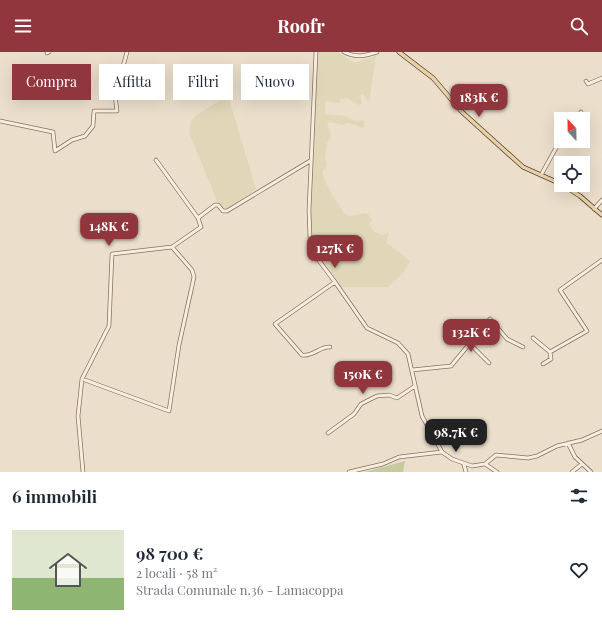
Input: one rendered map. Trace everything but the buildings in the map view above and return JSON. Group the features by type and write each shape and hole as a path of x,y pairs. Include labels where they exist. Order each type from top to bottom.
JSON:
{"main road":[{"path":"400,53 433,78 462,112 508,155 523,167 554,181"},
{"path":"573,192 602,215"}],"street":[{"path":"0,121 53,132 55,151 72,140 85,136 93,126 94,111 116,111 116,89 124,69 127,52"},
{"path":"316,52 309,210 312,249 318,260 336,282 367,328 398,343 408,354 422,416 442,452 464,465 472,466 485,464 496,455 528,458 568,443 582,440 602,431"},
{"path":"344,52 355,56 364,56 377,52"},
{"path":"394,52 400,53"},
{"path":"586,81 588,84 602,78"},
{"path":"540,175 556,148"},
{"path":"83,472 78,416 82,379 109,326 112,254 172,247 201,227 198,218 156,160"},
{"path":"198,218 216,204 223,211 227,211 310,161"},
{"path":"594,209 602,200"},
{"path":"85,380 169,411 179,345 194,277 192,270 172,247"},
{"path":"550,352 587,331 560,290 602,260"},
{"path":"330,346 327,346 309,356 302,355 275,324 336,282"},
{"path":"412,370 450,366 490,319 507,339 523,347"},
{"path":"533,338 550,352 551,359 543,364"},
{"path":"469,343 489,363"},
{"path":"328,433 354,414 361,404 377,396 389,395 397,398 415,386"},
{"path":"568,443 571,451 591,472"},
{"path":"349,472 383,464 399,457 442,452"},
{"path":"485,464 497,472"},
{"path":"572,472 582,464"},
{"path":"464,465 466,472"}],"shaded area":[{"path":"318,52 338,52 355,63 376,56 369,103 363,94 360,96 362,102 359,105 346,98 341,99 339,103 326,101 325,114 345,116 356,121 364,120 364,127 362,128 349,123 342,125 331,122 327,123 331,137 327,143 325,160 327,165 323,171 323,176 331,193 344,213 349,216 365,213 369,215 372,220 369,224 373,231 381,235 389,233 386,242 410,261 403,273 388,287 341,287 320,260 313,247 310,211"},
{"path":"220,100 229,100 256,189 254,194 224,210 217,201 189,133 191,121 195,116"}],"green space":[{"path":"405,461 403,472 365,472"}]}
